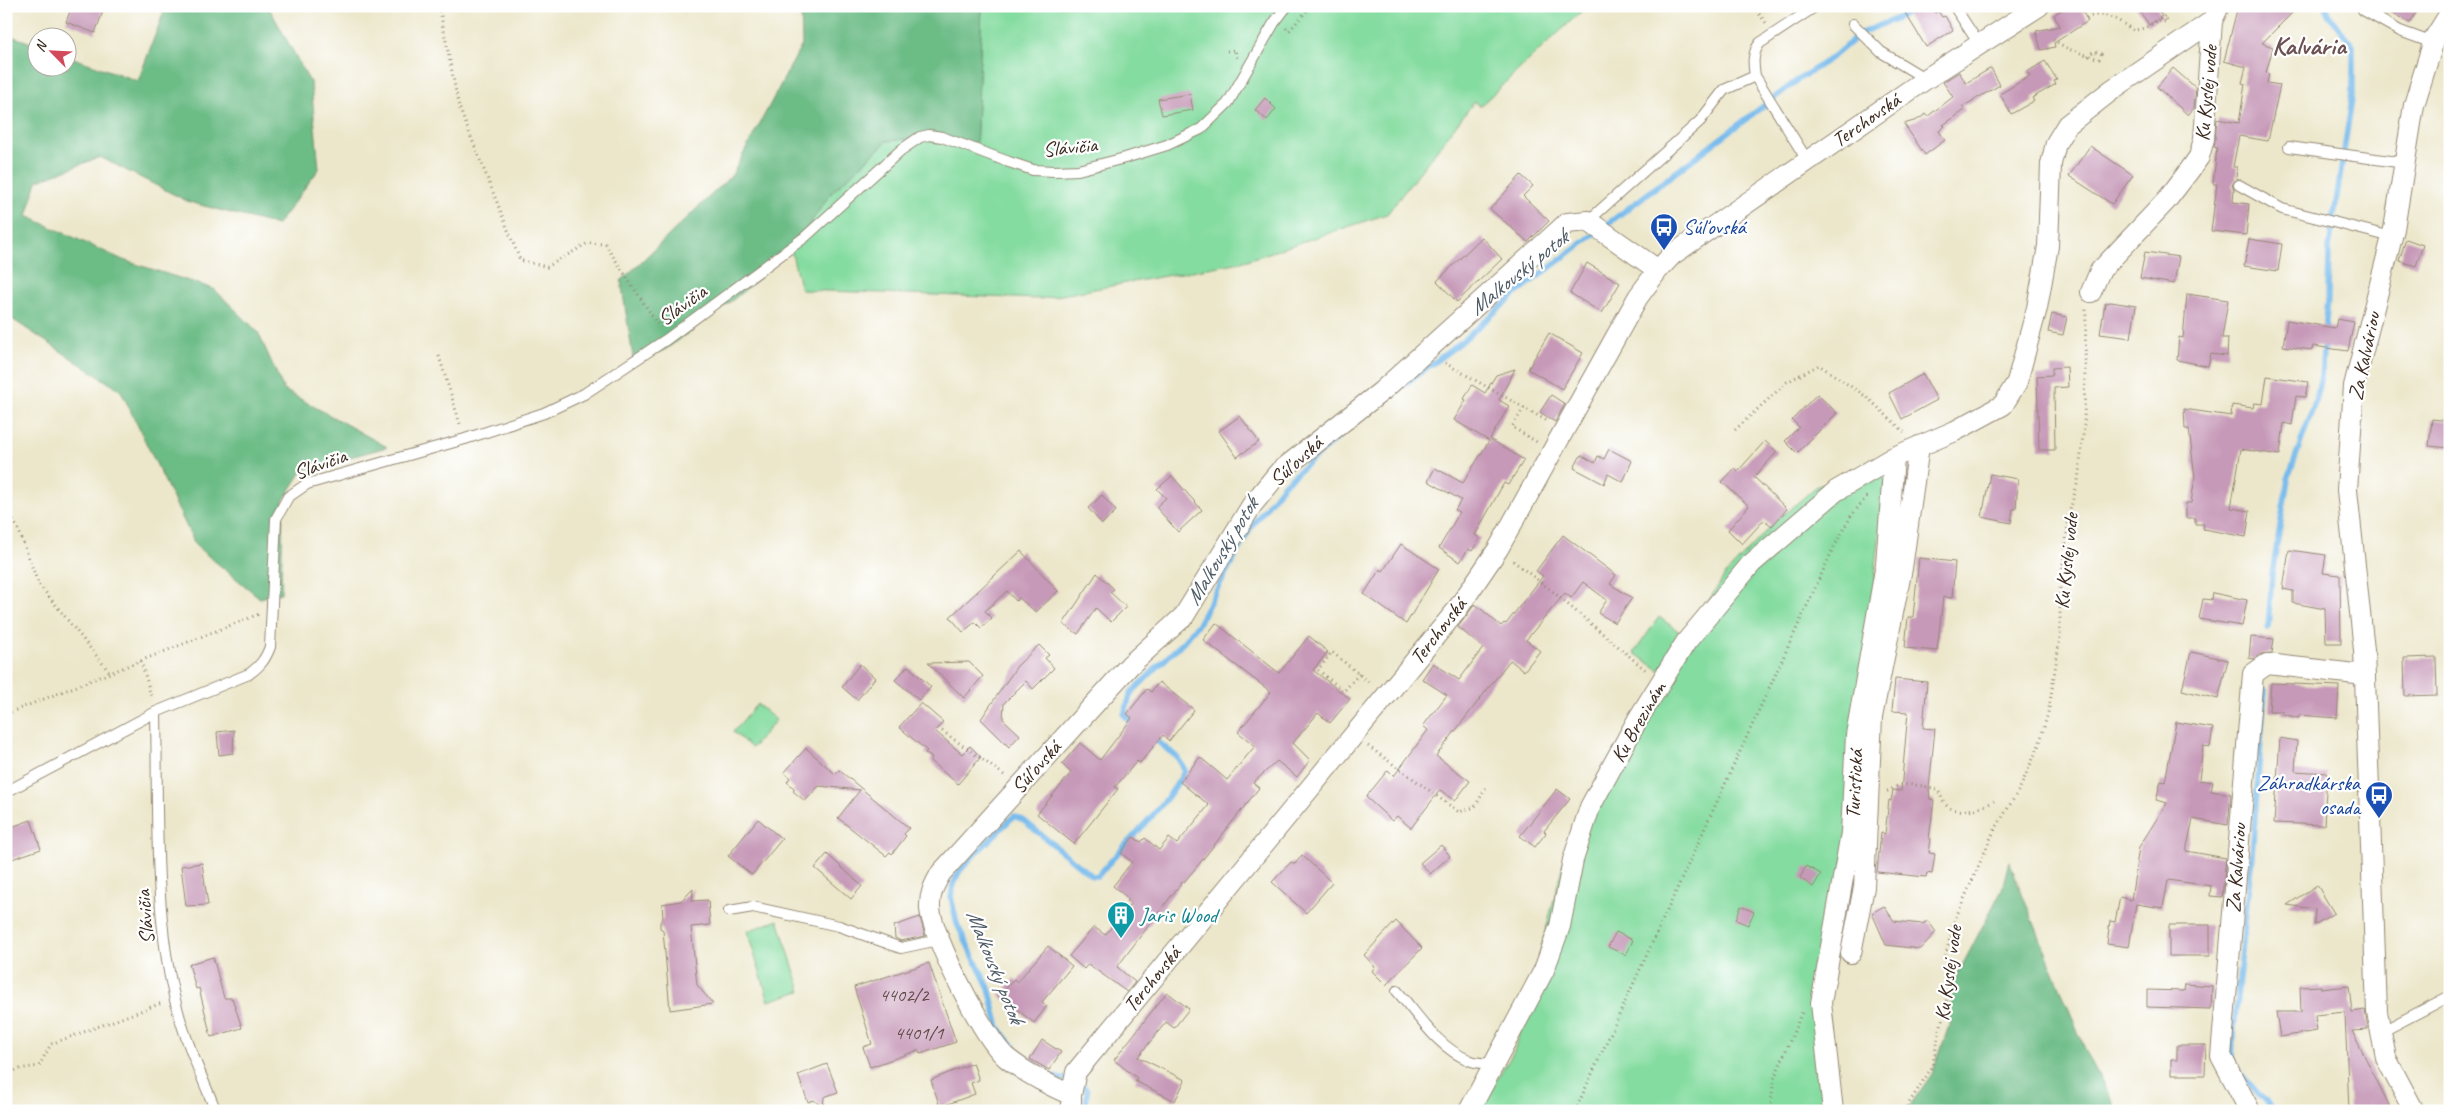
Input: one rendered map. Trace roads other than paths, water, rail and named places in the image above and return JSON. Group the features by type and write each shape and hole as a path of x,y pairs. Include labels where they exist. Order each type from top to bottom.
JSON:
{"street":[{"name":"Terchovská","path":"1073,1091 1354,735 1456,611 1498,549 1638,297 1658,270 1672,255 1807,160 1926,79 2039,6"},
{"name":"Za Kalváriou","path":"2414,1111 2386,1058 2377,1012 2365,675 2347,490 2353,396 2392,237 2414,105 2434,43 2450,13"},
{"name":"Ku Kyslej vode","path":"2091,292 2100,271 2166,201 2199,157 2204,139 2216,14"},
{"name":"Ku Kyslej vode","path":"1894,457 1955,431 2003,405 2016,382 2037,308 2048,246 2051,164 2056,143 2067,125 2216,14"},
{"path":"1588,221 1658,270"},
{"name":"Súľovská","path":"1073,1091 1047,1084 1007,1059 989,1040 938,940 930,909 932,890 941,873 1130,665 1184,616 1252,505 1279,472 1382,390 1567,223 1588,221"},
{"name":"Turistická","path":"1850,953 1864,887 1872,718 1902,568 1919,446"},
{"name":"Turistická","path":"1833,1111 1821,1003 1851,833 1856,735 1886,564 1894,457"},
{"name":"Ku Brezinám","path":"1469,1111 1544,970 1560,926 1573,860 1590,807 1660,683 1686,642 1751,564 1836,491 1894,457"},
{"name":"Za Kalváriou","path":"2250,1111 2221,1056 2253,674 2267,664 2365,675"}],"lane":[{"name":"Slávičia","path":"6,792 156,712 249,674 260,666 270,647 276,519 288,496 307,484 465,439 559,408 584,394 668,339 805,237 901,150 920,137 929,135 942,137 1033,170 1054,171 1078,170 1125,158 1167,145 1201,129 1228,103 1274,23 1286,6"},
{"path":"1807,160 1755,76 1753,63 1756,48 1816,6"},
{"path":"1955,8 1979,44"},
{"path":"2363,10 2400,31 2434,43"},
{"name":"Terchovská","path":"1852,24 1881,52 1926,79"},
{"path":"1588,221 1700,121 1724,90 1755,76"},
{"path":"2289,147 2404,163"},
{"path":"2239,185 2282,209 2392,237"},
{"name":"Slávičia","path":"156,712 161,919 174,998 189,1044 216,1111"},
{"path":"729,911 753,907 782,913 839,926 901,948 938,940"},
{"path":"1397,991 1435,1036 1455,1053 1470,1061 1495,1064"},
{"path":"2381,1032 2450,996"}],"waterway":[{"path":"2268,628 2272,574 2288,479 2315,402 2321,376 2328,299 2329,248 2353,92 2353,46 2328,14 2326,6"},
{"name":"Malkovský potok","path":"1397,390 1460,343 1519,291 1799,79 1834,56 1861,33 1912,12"},
{"name":"Malkovský potok","path":"1135,724 1124,715 1131,693 1183,642 1198,624 1251,527 1285,483 1341,435"},
{"path":"2234,1064 2232,1060 2233,1036 2252,855 2265,690"},
{"name":"Malkovský potok","path":"1027,1062 999,1028 989,988 957,924 951,897 953,884 959,872 972,857 1014,816 1023,820 1092,876 1098,876 1156,812 1185,770 1177,757 1152,737"},
{"path":"2239,1072 2274,1111"},
{"name":"Malkovský potok","path":"1052,1077 1075,1081 1083,1086 1087,1090 1086,1111"}],"place":[{"name":"Súľovská","path":"1664,251"},
{"name":"Záhradkárska osada","path":"2379,819"},
{"name":"Jaris Wood","path":"1121,939"}],"district":[{"name":"Kalvária","path":"2309,45"}]}
